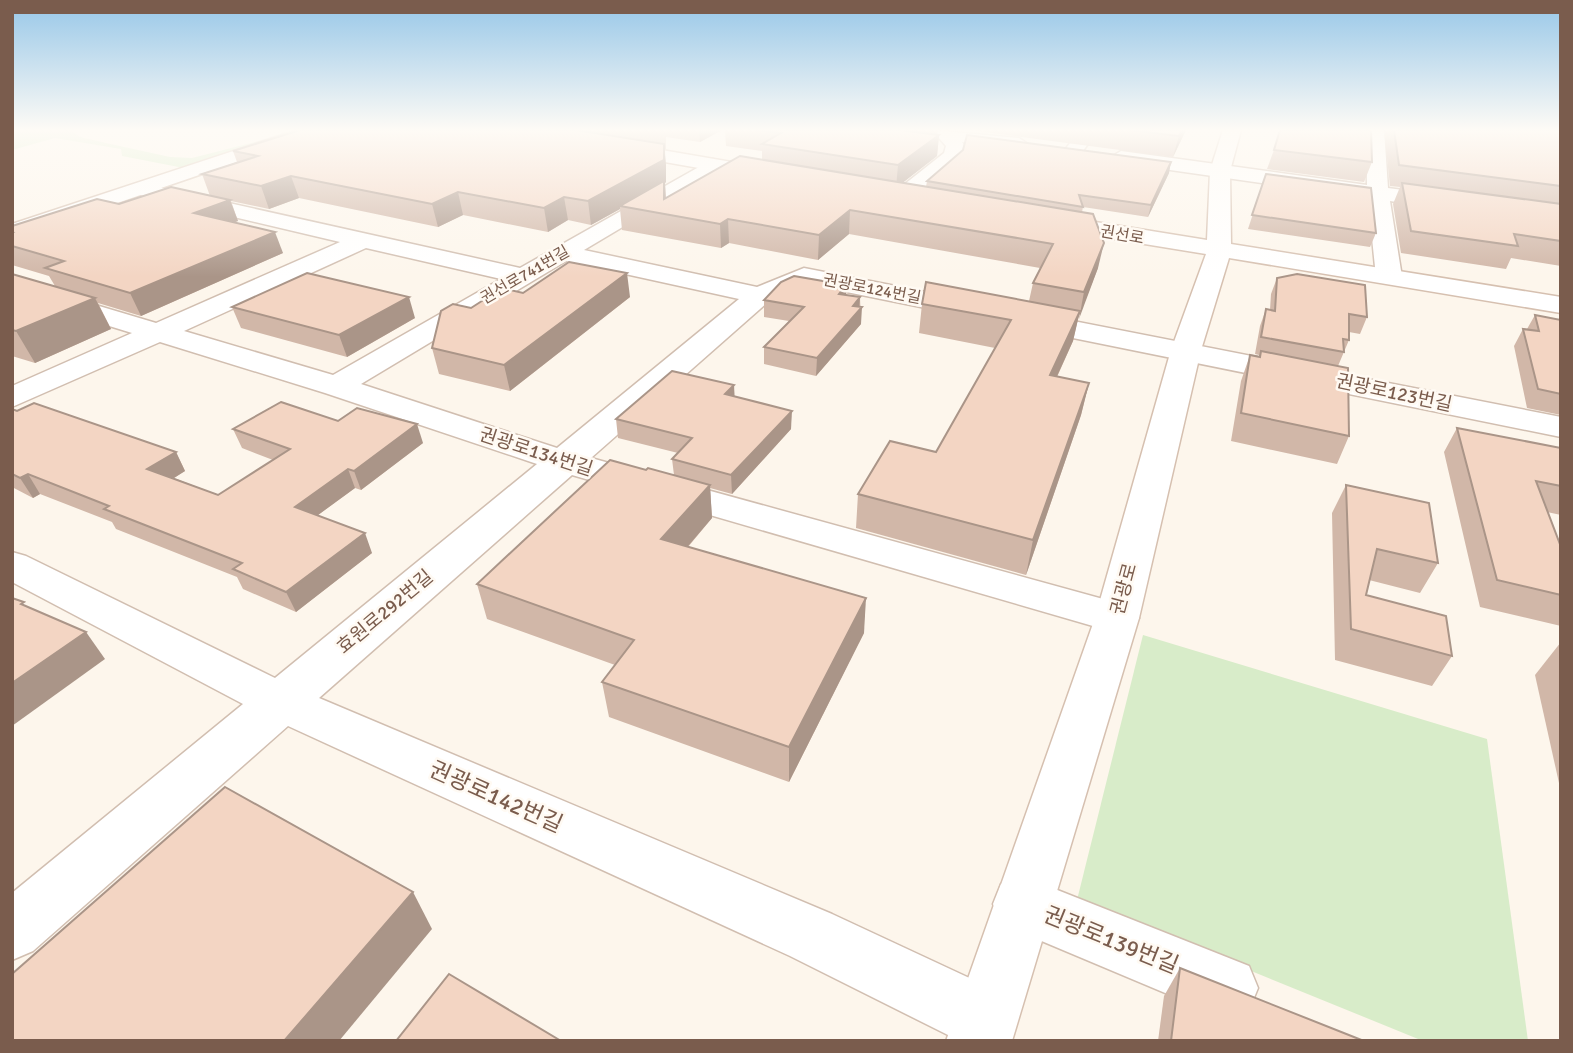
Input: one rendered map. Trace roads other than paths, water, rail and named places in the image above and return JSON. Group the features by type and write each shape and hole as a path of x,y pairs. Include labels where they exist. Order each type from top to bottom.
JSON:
{"street":[{"path":"12,232 168,179"},
{"name":"권선로741번길","path":"337,386 562,253 674,179"},
{"path":"919,179 897,195 931,201"},
{"name":"권광로","path":"982,1030 1117,618 1185,350 1219,251 1220,179"},
{"path":"1278,179 1469,206"},
{"path":"1377,179 1388,277"},
{"path":"139,189 522,276"},
{"name":"권선로","path":"1027,218 1561,305"},
{"path":"12,398 363,240"},
{"path":"562,253 760,295"},
{"name":"권광로124번길","path":"760,295 804,276 1185,350"},
{"name":"권광로134번길","path":"12,288 337,386 562,461 1117,618"},
{"name":"효원로292번길","path":"12,931 760,295"},
{"name":"권광로123번길","path":"1185,350 1561,427"},
{"name":"권광로142번길","path":"12,565 280,702 811,935 982,1030"},
{"name":"권광로139번길","path":"1022,904 1279,1009"}]}
